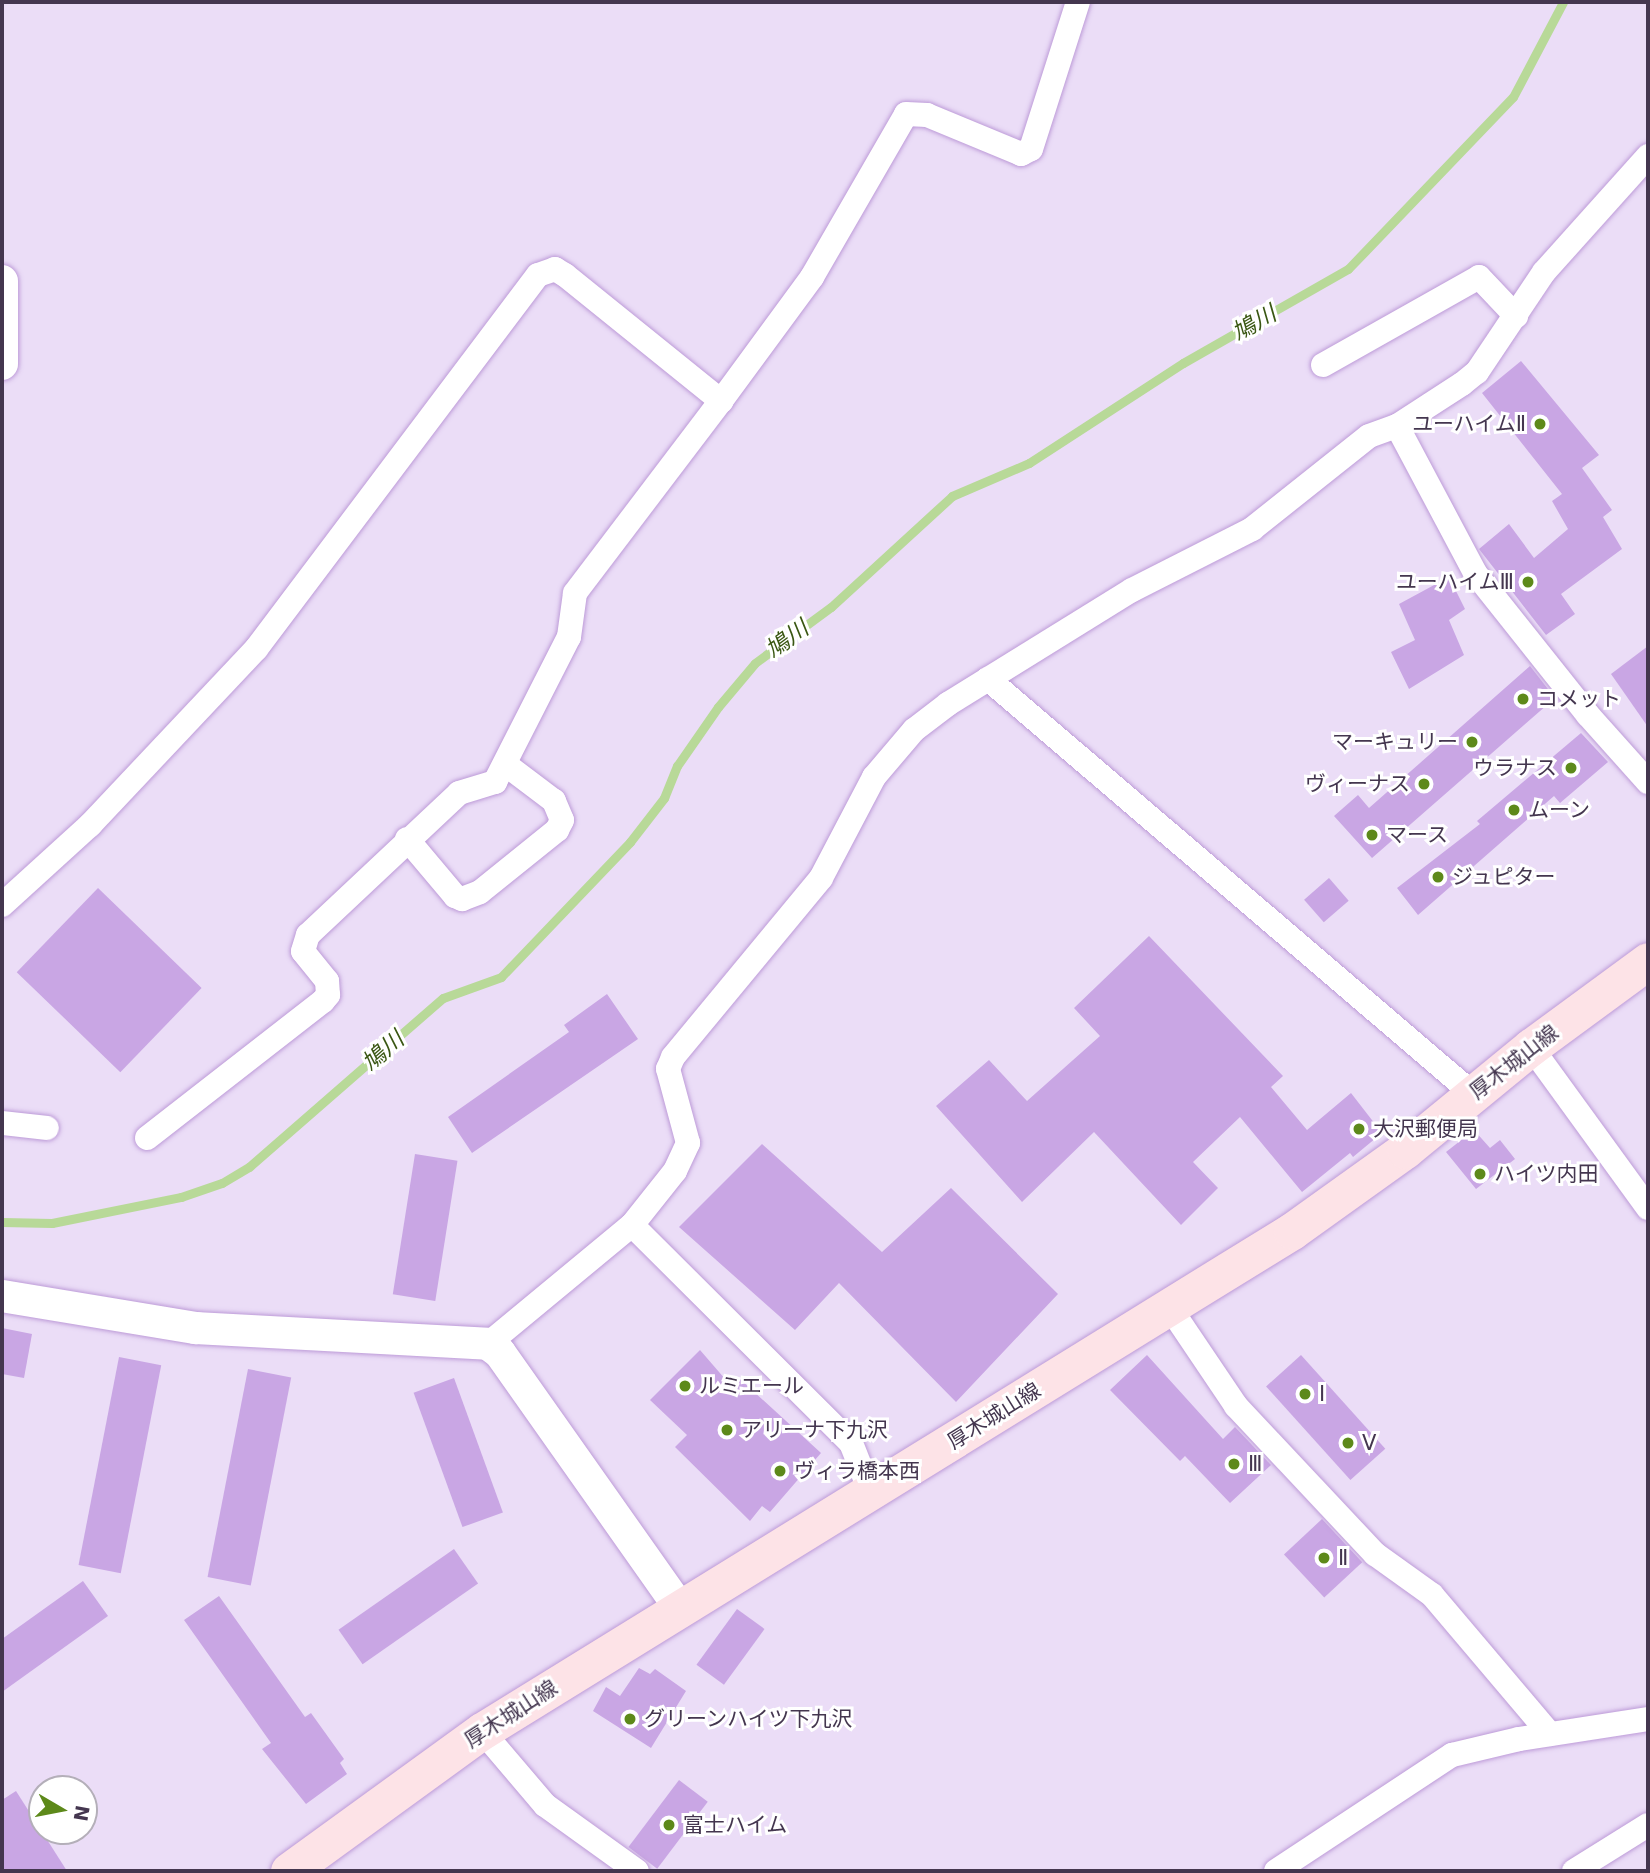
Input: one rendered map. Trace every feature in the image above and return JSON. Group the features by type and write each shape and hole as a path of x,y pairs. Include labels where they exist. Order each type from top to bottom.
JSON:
{"main road":[{"name":"厚木城山線","path":"289,1871 482,1731 1170,1308 1361,1183 1531,1047 1648,961"}],"street":[{"path":"146,1138 328,995 327,981 303,951 302,943 407,839 459,793 495,782 569,637 575,593 812,277 906,114 927,115 1021,154 1031,149 1078,2"},
{"path":"488,1345 632,1225 674,1171 688,1143 668,1069 673,1057 821,878 874,777 914,730 1132,590 1252,528 1368,436 1397,426 1477,372 1544,272 1648,156"},
{"path":"2,905 90,825 256,649 545,271 565,275 721,401"},
{"path":"1323,365 1479,277 1516,316"},
{"path":"2,281 2,364"},
{"path":"1397,426 1475,573 1588,715 1648,782"},
{"path":"988,680 1473,1094"},
{"path":"407,839 455,896 463,899 480,892 557,830 562,820 554,801 505,764"},
{"path":"1531,1047 1648,1208"},
{"path":"2,1124 47,1128"},
{"path":"632,1225 851,1443 870,1491"},
{"path":"2,1296 195,1328 488,1345 500,1353 680,1608"},
{"path":"1170,1308 1236,1406 1375,1554 1432,1595 1550,1734"},
{"path":"1276,1871 1445,1759 1550,1734 1648,1719"},
{"path":"482,1731 545,1805 637,1871"},
{"path":"1574,1871 1648,1825"}],"building":[{"path":"1521,361 1599,455 1582,468 1612,510 1603,517 1622,549 1561,594 1575,614 1546,635 1479,549 1509,524 1534,558 1568,529 1552,501 1562,494 1482,393"},
{"path":"1449,577 1465,609 1449,620 1464,655 1409,689 1391,652 1415,640 1399,604"},
{"path":"1648,646 1648,727 1611,674"},
{"path":"1530,666 1555,698 1372,858 1334,816 1358,795 1369,808"},
{"path":"1581,733 1608,762 1560,803 1554,796 1418,915 1397,888 1480,824 1477,821"},
{"path":"1329,878 1349,901 1324,922 1304,900"},
{"path":"98,888 202,988 120,1072 17,972"},
{"path":"1149,936 1283,1076 1271,1087 1307,1130 1351,1093 1382,1133 1353,1157 1350,1153 1302,1192 1240,1117 1193,1162 1218,1188 1181,1225 1094,1132 1022,1202 936,1106 989,1060 1027,1101 1100,1036 1074,1008"},
{"path":"607,994 638,1039 472,1153 448,1117 569,1032 564,1025"},
{"name":"ハイツ内田","path":"1474,1130 1490,1148 1500,1140 1515,1159 1476,1189 1446,1152"},
{"path":"762,1144 882,1252 951,1188 1058,1294 956,1402 839,1283 795,1330 679,1227"},
{"path":"415,1154 457,1161 435,1301 393,1294"},
{"path":"2,1328 32,1334 24,1378 2,1374"},
{"path":"700,1350 732,1387 740,1379 821,1453 770,1512 762,1506 750,1521 675,1447 687,1435 650,1400"},
{"path":"1147,1355 1223,1439 1235,1427 1271,1465 1230,1503 1185,1456 1180,1461 1110,1390"},
{"path":"1301,1355 1385,1449 1350,1480 1266,1386"},
{"path":"119,1357 161,1365 121,1573 79,1565"},
{"path":"248,1369 291,1377 251,1586 208,1577"},
{"path":"454,1378 503,1512 463,1527 414,1393"},
{"name":"Ⅱ","path":"1322,1519 1362,1562 1324,1598 1284,1554"},
{"path":"454,1549 478,1583 363,1664 338,1630"},
{"path":"83,1581 108,1616 2,1692 2,1639"},
{"path":"219,1596 305,1717 311,1713 344,1759 340,1763 347,1774 306,1804 262,1749 271,1743 184,1620"},
{"path":"737,1609 765,1629 724,1685 696,1665"},
{"path":"639,1668 650,1674 655,1669 686,1691 651,1748 593,1711 606,1687 620,1696"},
{"name":"富士ハイム","path":"679,1780 708,1802 657,1869 628,1847"},
{"path":"16,1791 28,1810 28,1845 50,1845 67,1871 2,1871 2,1800"}],"waterway":[{"name":"鳩川","path":"2,1222 52,1223 181,1197 222,1183 249,1167 443,998 501,977 630,842 664,798 677,766 718,707 755,663 831,607 952,496 1029,463 1183,363 1348,269 1513,97 1563,2"}],"place":[{"name":"ユーハイムⅡ","path":"1540,424"},
{"name":"ユーハイムⅢ","path":"1528,582"},
{"name":"コメット","path":"1523,699"},
{"name":"マーキュリー","path":"1472,742"},
{"name":"ウラナス","path":"1571,768"},
{"name":"ヴィーナス","path":"1424,784"},
{"name":"ムーン","path":"1514,810"},
{"name":"マース","path":"1372,835"},
{"name":"ジュピター","path":"1438,877"},
{"name":"大沢郵便局","path":"1359,1129"},
{"name":"ハイツ内田","path":"1480,1174"},
{"name":"ルミエール","path":"685,1386"},
{"name":"Ⅰ","path":"1305,1394"},
{"name":"アリーナ下九沢","path":"727,1430"},
{"name":"Ⅴ","path":"1348,1443"},
{"name":"Ⅲ","path":"1234,1464"},
{"name":"ヴィラ橋本西","path":"780,1471"},
{"name":"Ⅱ","path":"1324,1558"},
{"name":"グリーンハイツ下九沢","path":"630,1719"},
{"name":"富士ハイム","path":"669,1825"}]}
